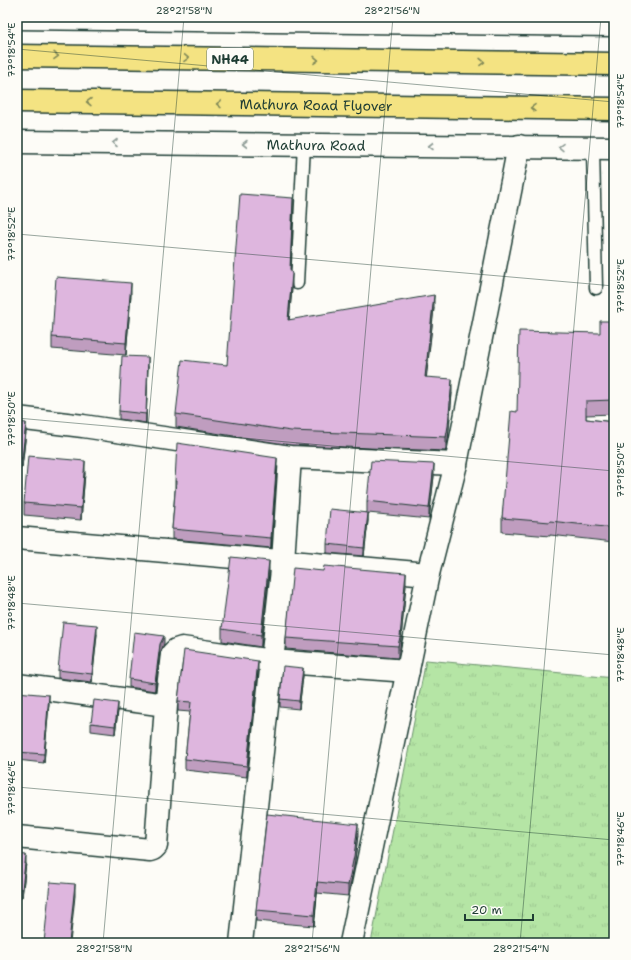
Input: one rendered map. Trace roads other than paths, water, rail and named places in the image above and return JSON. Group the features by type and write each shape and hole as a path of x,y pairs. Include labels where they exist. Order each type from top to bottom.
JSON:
{"highway":[{"name":"NH44","path":"17,56 614,64"},
{"name":"Mathura Road Flyover","path":"17,101 614,109"}],"street":[{"path":"17,18 546,21 614,25"},
{"name":"Mathura Road","path":"17,142 604,148"},
{"path":"351,943 428,574 456,464 519,146"},
{"path":"17,418 84,426 290,458 456,464"},
{"path":"241,943 283,561 290,458"},
{"path":"17,538 428,574"},
{"path":"17,837 150,850 156,846 166,705 172,654 176,650 182,648 272,661 408,671"},
{"path":"17,685 166,705"}],"lane":[{"path":"296,283 304,145"},
{"path":"596,288 604,148"}]}
